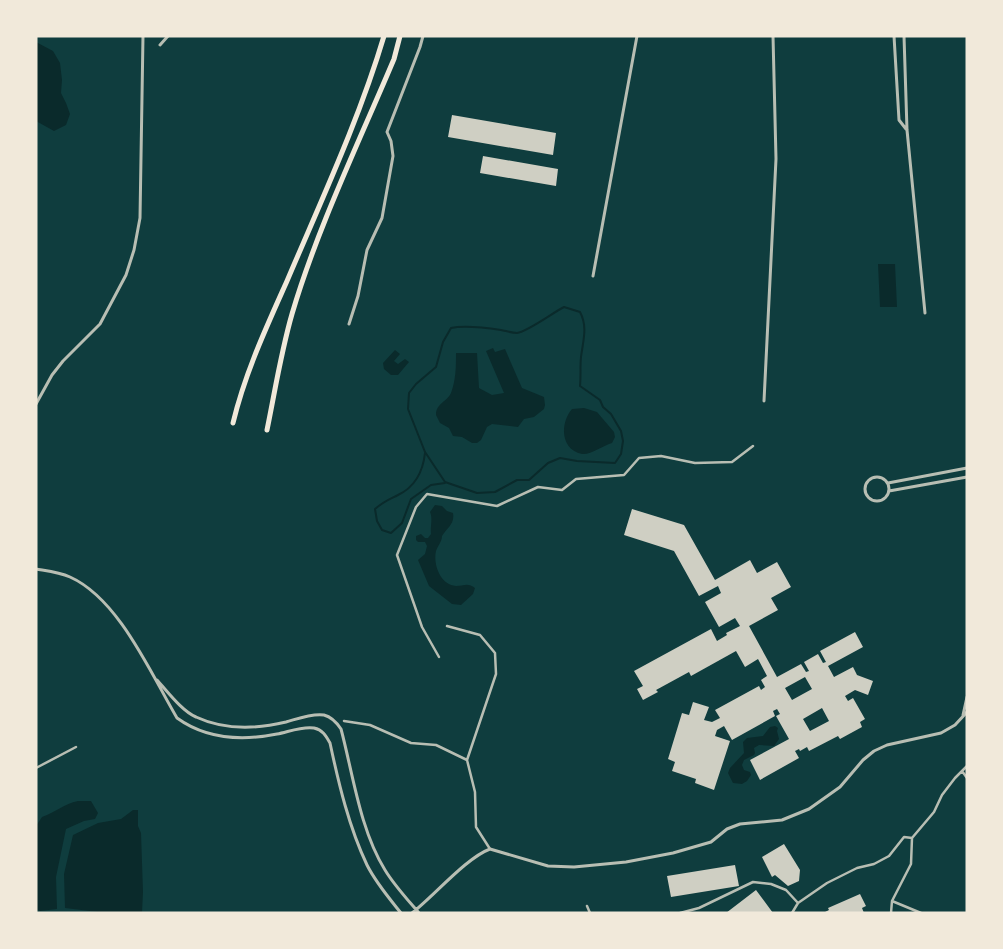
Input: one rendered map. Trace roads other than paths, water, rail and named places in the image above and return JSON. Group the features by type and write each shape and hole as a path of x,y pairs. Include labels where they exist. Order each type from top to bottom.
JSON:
{"highway":[{"path":"267,430 284,344 302,283 394,59 400,36"},
{"path":"232,423 257,347 368,88 384,37"}],"street":[{"path":"36,404 63,361 100,324 126,274 134,250 140,218 143,36"},
{"path":"160,45 168,36"},
{"path":"349,324 358,296 367,250 382,218 392,156 391,141 387,132 423,36"},
{"path":"593,276 637,36"},
{"path":"764,402 776,159 773,36"},
{"path":"894,36 899,120 907,130"},
{"path":"904,36 907,130 924,313"},
{"path":"439,657 422,627 397,554 416,507 428,494 497,506 538,487 562,490 576,479 624,475 639,458 661,456 695,463 732,462 753,446"},
{"path":"888,484 967,468"},
{"path":"878,477 885,480 888,484 889,491 885,498 878,501 870,499 866,493 866,485 871,479 878,477"},
{"path":"889,491 967,477"},
{"path":"36,569 53,571 71,578 91,590 126,630 177,718 188,726 202,732 239,738 275,734 308,727 317,728 324,733 330,743 349,816 368,866 381,888 400,913"},
{"path":"447,626 480,635 495,653 496,674 468,760 475,792 476,827 490,849"},
{"path":"153,676 184,709 194,716 209,722 230,726 255,726 277,724 315,715 323,715 337,723 341,729 364,819 375,848 385,870 417,911"},
{"path":"963,716 967,696"},
{"path":"412,913 417,911 472,860 490,849 548,866 574,867 626,862 673,853 710,842 727,829 740,824 782,820 809,809 840,787 863,760 874,751 887,746 941,734 955,725 967,712"},
{"path":"344,721 370,725 411,743 436,745 468,760"},
{"path":"36,768 76,747"},
{"path":"891,913 892,902 911,864 912,838 934,812 942,795 967,766"},
{"path":"962,771 967,778"},
{"path":"792,913 798,903 826,883 857,868 874,864 889,856 904,837 912,838"},
{"path":"680,913 699,908 753,882 771,884 786,890 798,903"},
{"path":"892,902 921,913"},
{"path":"587,906 590,913"}],"water":[{"path":"36,42 53,51 60,63 61,93 70,114 66,125 54,131 36,121"},
{"path":"878,264 895,264 897,307 880,307"},
{"path":"493,348 495,352 505,349 522,388 544,397 545,405 544,409 534,417 524,419 518,427 492,424 487,427 481,440 477,443 472,443 462,437 453,436 449,428 440,423 436,411 447,399 453,388 456,353 477,353 479,388 492,395 504,393 486,351"},
{"path":"395,350 400,354 394,361 398,364 405,359 409,362 398,375 391,375 384,369 383,363"},
{"path":"584,408 597,412 614,432 615,437 612,443 582,454 569,447 564,435 564,428 565,421 572,409"},
{"path":"435,505 442,506 447,511 453,513 452,523 442,536 436,551 435,556 439,573 450,585 468,585 475,588 473,594 461,605 452,604 429,586 418,560 425,554 427,546 425,542 418,542 416,536 421,534 428,538 431,534 430,512"},
{"path":"775,726 778,728 779,739 774,746 759,745 754,748 754,755 744,760 742,765 744,770 750,772 751,775 742,784 733,783 728,773 730,768 744,753 743,742 747,738 763,736 770,727"},
{"path":"78,801 91,801 98,813 95,819 84,821 66,829 56,877 57,909 40,911 36,909 36,826 42,817"},
{"path":"133,810 138,810 138,826 141,833 142,913 106,913 65,908 64,874 73,835 98,823 121,819"}],"waterway":[{"path":"564,307 580,312 584,323 580,386 600,400 621,431 623,441 621,454 615,463 560,458 548,463 529,480 517,480 495,492 477,493 445,482 425,452 408,409 409,393 416,384 436,367 443,342 451,328 476,327 517,333 534,326 564,307"},
{"path":"425,453 420,472 409,488 375,509 377,521 382,530 391,533 402,523 411,499 431,485 445,483"}]}
